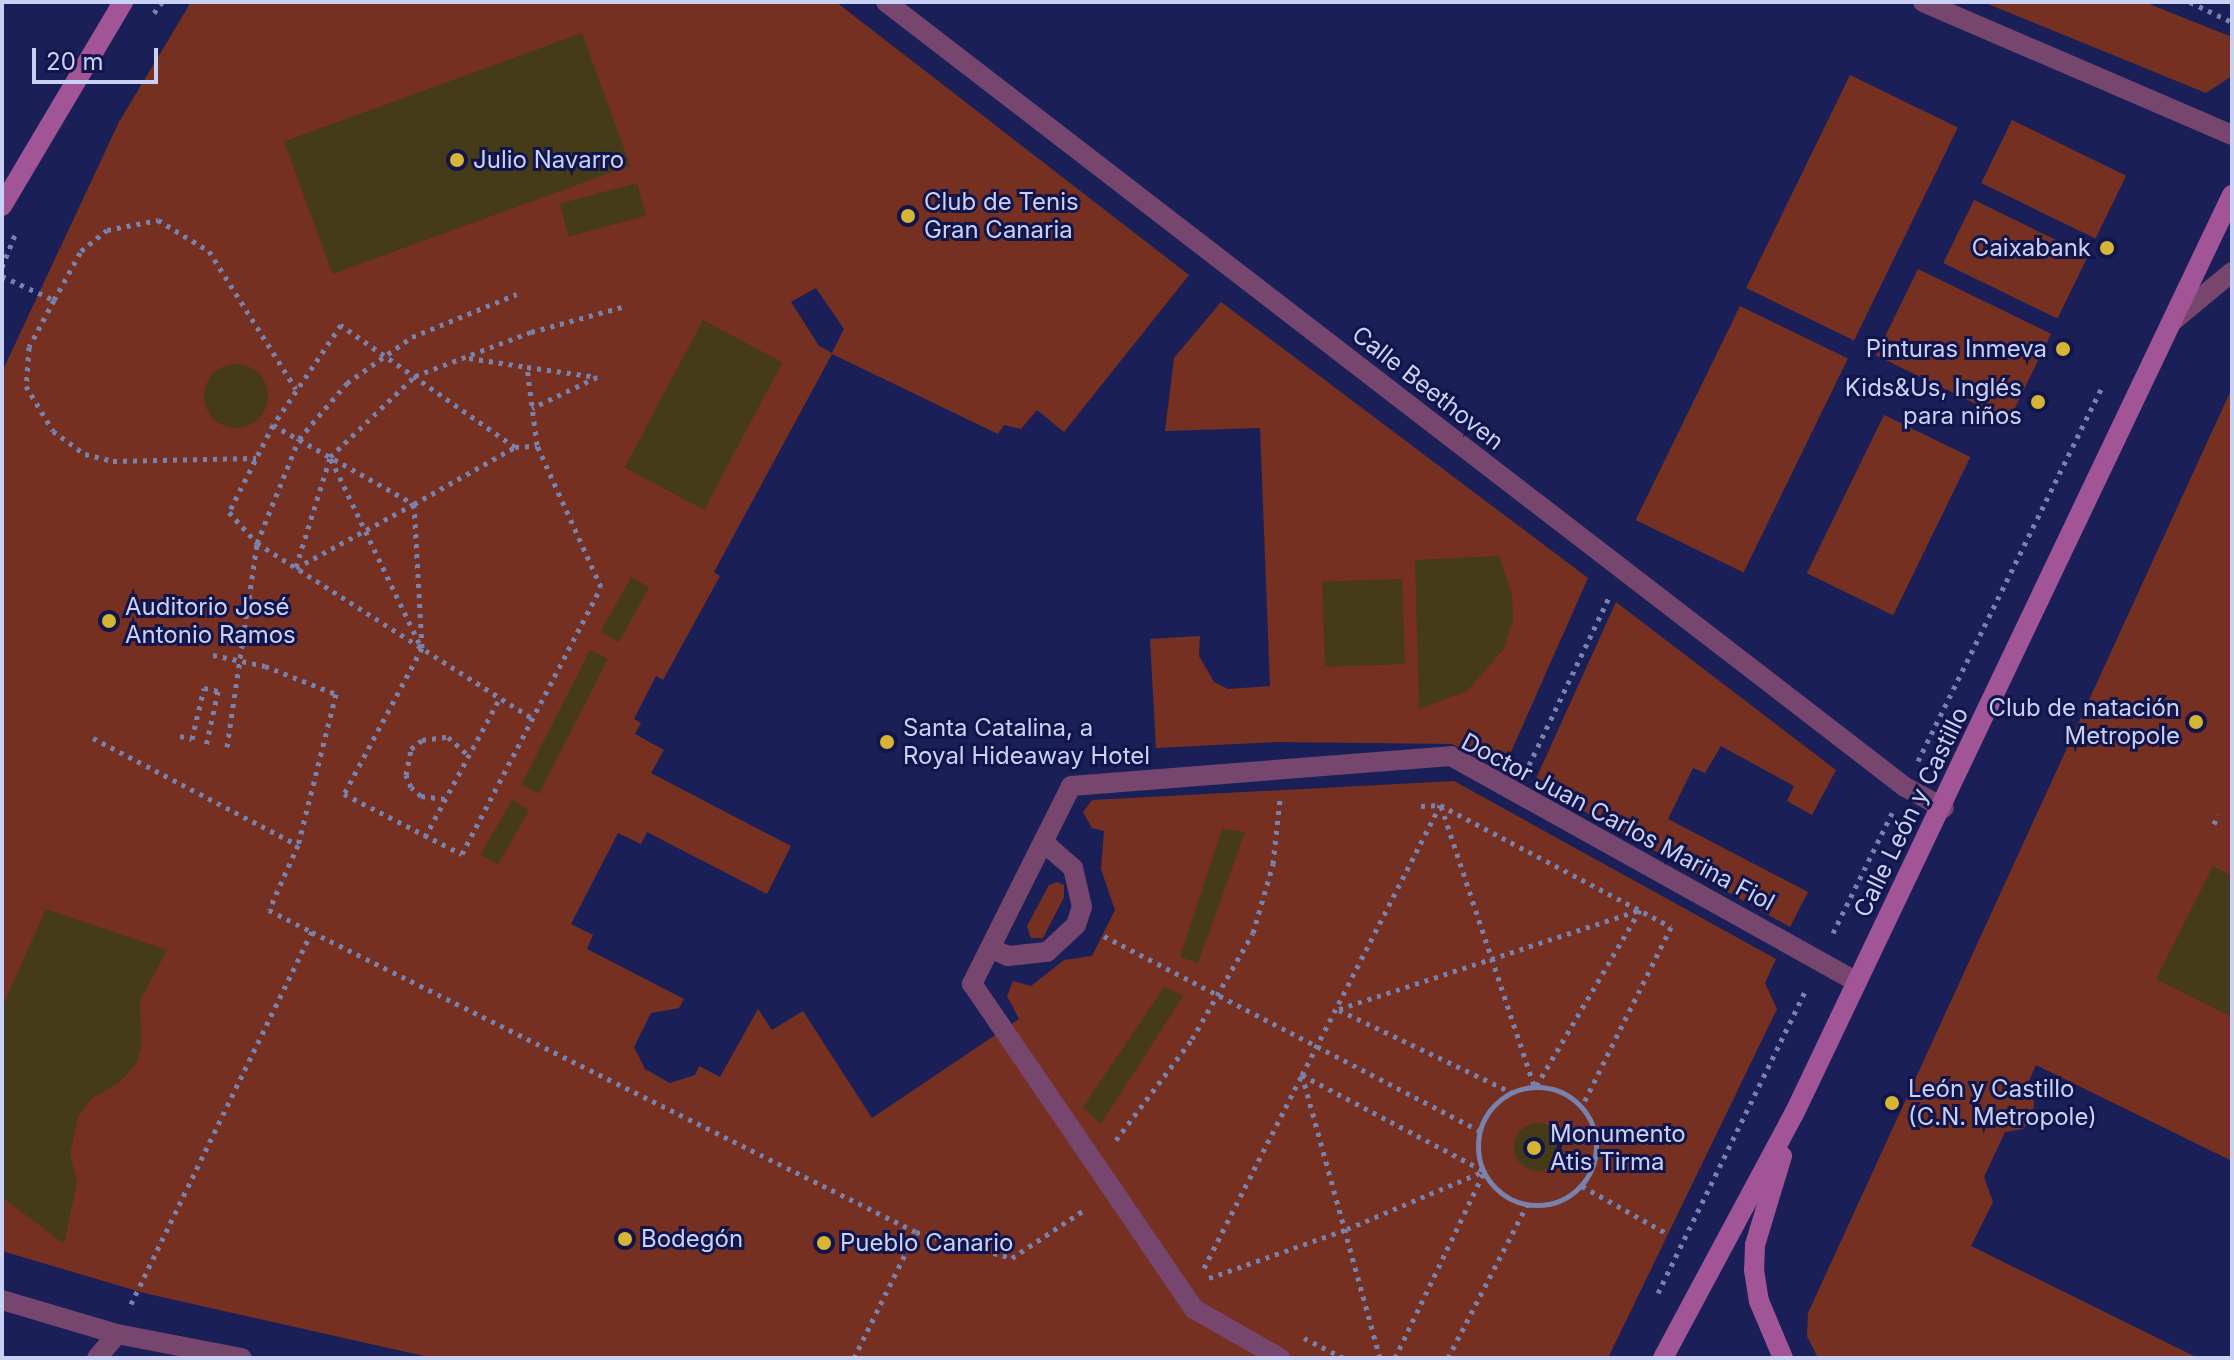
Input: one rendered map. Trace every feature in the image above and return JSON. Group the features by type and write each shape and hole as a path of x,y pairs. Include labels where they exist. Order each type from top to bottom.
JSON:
{"street":[{"path":"2,206 123,2"},
{"name":"Calle Beethoven","path":"886,2 1905,787 1944,808"},
{"path":"1923,2 2232,135"},
{"name":"Calle León y Castillo","path":"1663,1358 1794,1114 1856,981 1944,808 2232,195"},
{"path":"2174,320 2232,272"},
{"name":"Doctor Juan Carlos Marina Fiol","path":"1280,1358 1194,1309 972,984 1071,786 1451,756 1856,981"},
{"path":"990,948 1008,956 1038,955 1064,941 1076,925 1082,907 1073,868 1044,843"},
{"path":"1783,1358 1759,1301 1755,1245 1794,1114"},
{"path":"2,1300 117,1334 242,1358"},
{"path":"97,1358 117,1334"}],"path":[{"path":"2190,2 2232,22"},
{"path":"256,458 113,461 85,454 53,431 26,386 29,347 81,251 107,230 158,220 209,251 296,390"},
{"path":"2,276 54,300"},
{"path":"227,747 257,543 299,439 347,383 412,337 517,294"},
{"path":"296,568 330,457 415,376 531,332 622,307"},
{"path":"515,447 341,325 273,425 229,512 257,543 532,718"},
{"path":"467,357 597,377 532,408"},
{"path":"414,504 422,648 344,794 462,854 601,587 537,445 527,367"},
{"path":"1654,1301 2108,374"},
{"path":"273,425 414,504"},
{"path":"296,568 515,447 537,445"},
{"path":"330,457 362,533 422,648"},
{"path":"1516,791 1622,570"},
{"path":"213,655 336,694 298,845 269,910 916,1232 1012,1258 1085,1211 1107,1183"},
{"path":"180,736 192,739 204,688 218,691 206,746"},
{"path":"425,837 500,698"},
{"path":"446,799 421,796 411,787 406,775 411,749 435,736 448,737 469,756"},
{"path":"93,738 298,845"},
{"path":"1096,1163 1161,1081 1218,994 1253,933 1273,864 1281,790"},
{"path":"1440,805 1535,1088"},
{"path":"1440,805 1196,1283 1347,1229 1484,1171"},
{"path":"1421,806 1440,805 1671,927 1581,1108"},
{"path":"2214,824 2218,815"},
{"path":"1338,1009 1640,910"},
{"path":"1535,1088 1640,910"},
{"path":"117,1334 312,932"},
{"path":"1103,935 1479,1130"},
{"path":"1302,1075 1484,1171 1502,1193 1527,1205 1558,1202 1582,1186 1596,1146 1593,1126 1581,1108 1553,1089 1511,1092 1338,1009"},
{"path":"1302,1075 1347,1229 1380,1358"},
{"path":"1395,1358 1484,1171 1479,1130 1511,1092"},
{"path":"1582,1186 1668,1234"},
{"path":"1448,1358 1527,1205"},
{"path":"854,1358 916,1232"}],"shaded area":[{"path":"191,2 836,2 1189,275 1064,432 1037,410 1021,429 1004,425 998,434 832,354 714,572 720,576 663,680 656,676 634,719 641,723 635,734 664,750 651,773 791,846 767,894 647,832 641,844 618,833 571,924 593,935 587,949 684,999 679,1008 651,1013 634,1047 645,1069 670,1083 695,1075 699,1066 720,1077 758,1009 772,1030 803,1011 872,1118 1019,1019 1007,996 1013,981 1031,986 1064,960 1092,956 1115,910 1101,869 1104,831 1092,828 1083,812 1092,800 1454,781 1776,959 1765,983 1777,1009 1608,1358 433,1358 144,1293 2,1251 2,372 119,122","holes":["816,288 844,329 832,353 819,346 791,302"]},
{"path":"1983,2 2144,2 2232,37 2232,76 2206,93"},
{"path":"582,33 630,165 332,274 284,141"},
{"path":"1850,75 1958,128 1854,341 1746,288"},
{"path":"2012,120 2126,176 2095,239 1981,183"},
{"path":"637,183 646,216 569,237 560,204"},
{"path":"1974,200 2088,256 2057,319 1943,263"},
{"path":"1918,269 2051,334 2009,420 1876,355"},
{"path":"1221,302 1588,578 1503,770 1452,744 1277,742 1156,748 1150,639 1200,636 1199,656 1214,682 1228,689 1270,686 1260,428 1165,431 1174,358"},
{"path":"1740,306 1848,359 1744,573 1636,520"},
{"path":"703,320 782,362 704,510 625,467"},
{"path":"236,364 254,370 262,378 268,396 262,414 254,422 236,428 218,422 210,414 204,396 210,378 218,370"},
{"path":"2232,388 2232,1161 2036,1065 2026,1088 2034,1102 2033,1117 2023,1129 2005,1132 1984,1177 1993,1202 1971,1246 2198,1358 1818,1358 1807,1336 1808,1313"},
{"path":"1884,415 1970,457 1893,615 1807,573"},
{"path":"1499,556 1512,594 1513,621 1503,650 1467,691 1419,709 1415,560"},
{"path":"631,577 649,587 619,642 600,632"},
{"path":"1402,579 1405,664 1325,667 1322,582"},
{"path":"1616,602 1836,770 1812,815 1787,801 1794,786 1721,746 1705,773 1693,768 1668,819 1808,892 1790,927 1534,783"},
{"path":"590,650 608,659 539,794 521,785"},
{"path":"512,800 529,810 498,865 480,855"},
{"path":"1222,829 1245,832 1198,963 1180,957"},
{"path":"2213,866 2232,876 2232,1017 2156,979"},
{"path":"1057,882 1064,885 1064,897 1043,938 1031,938 1027,926 1049,885"},
{"path":"46,909 167,950 140,1001 141,1047 136,1064 119,1083 92,1098 78,1117 70,1154 77,1182 64,1244 2,1197 2,1007"},
{"path":"1164,987 1183,996 1101,1124 1083,1107"},
{"path":"1538,1123 1547,1124 1555,1130 1561,1138 1561,1156 1555,1164 1547,1170 1538,1171 1529,1170 1521,1164 1515,1156 1514,1147 1515,1138 1521,1130 1529,1124"}],"place":[{"name":"Julio Navarro","path":"457,160"},
{"name":"Club de Tenis Gran Canaria","path":"908,216"},
{"name":"Caixabank","path":"2107,248"},
{"name":"Pinturas Inmeva","path":"2063,349"},
{"name":"Kids&Us, Inglés para niños","path":"2038,402"},
{"name":"Auditorio José Antonio Ramos","path":"109,621"},
{"name":"Club de natación Metropole","path":"2196,722"},
{"name":"Santa Catalina, a Royal Hideaway Hotel","path":"887,742"},
{"name":"León y Castillo (C.N. Metropole)","path":"1892,1103"},
{"name":"Monumento Atis Tirma","path":"1534,1148"},
{"name":"Bodegón","path":"625,1239"},
{"name":"Pueblo Canario","path":"824,1243"}]}
